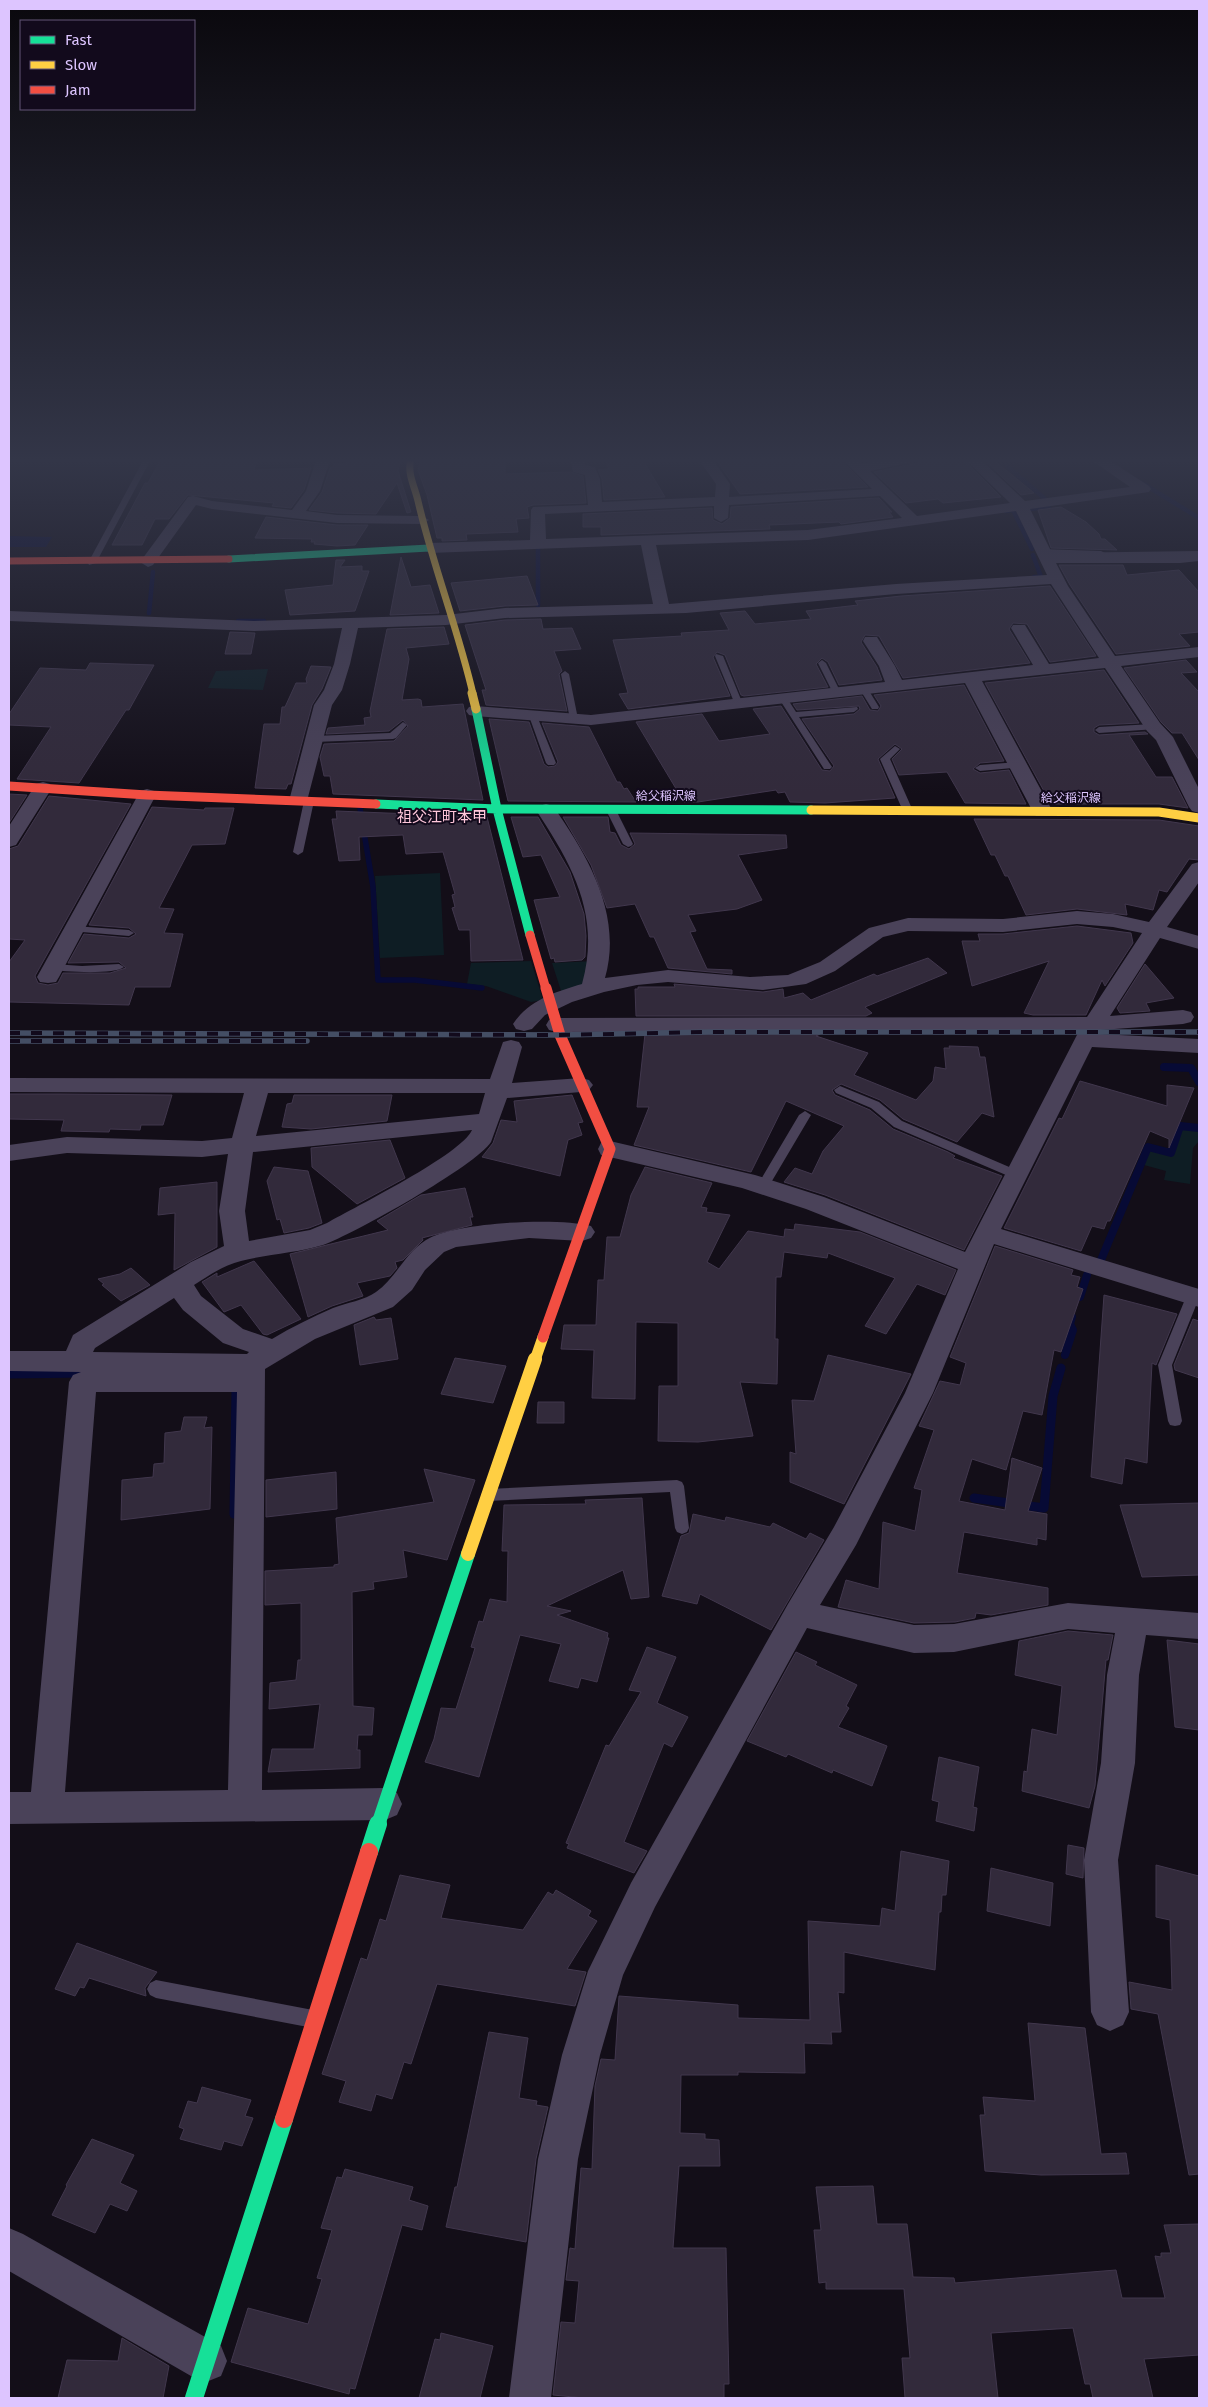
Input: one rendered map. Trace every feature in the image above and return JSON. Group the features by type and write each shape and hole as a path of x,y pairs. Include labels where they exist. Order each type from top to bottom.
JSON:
{"street":[{"path":"194,2398 384,1804 488,1495 610,1149 581,1086 554,1014 532,943 497,809 464,656 436,569"},
{"path":"653,569 662,609"},
{"path":"1052,569 1109,663 1153,727 1164,737 1199,807"},
{"path":"9,616 254,626 351,623 452,619 505,613 662,609 896,589 1057,579"},
{"path":"304,801 314,739 323,705 333,690 342,664 351,623"},
{"path":"1018,628 1044,669"},
{"path":"871,641 887,666 895,685"},
{"path":"475,711 591,720 782,697 1199,652"},
{"path":"970,676 1043,812"},
{"name":"給父稲沢線","path":"9,786 148,795 497,809 1159,812 1199,818"},
{"path":"9,841 43,788"},
{"path":"51,972 148,795"},
{"path":"546,810 570,846 594,898 599,928 599,959 592,989"},
{"path":"530,2398 558,2159 581,2055 606,1971 643,1895 799,1613 845,1536 919,1393 986,1233 1090,1032 1155,929 1199,868"},
{"path":"554,1014 592,989 644,978 667,976 768,983 802,979 833,965 878,931 914,923 995,926 1059,918 1111,920 1155,929 1199,943"},
{"path":"524,1024 537,1010 554,1014 1090,1032 1199,1046"},
{"path":"1090,1032 1183,1017"},
{"path":"76,1362 83,1342 200,1269 238,1252 315,1238 336,1229 457,1160 479,1142 488,1121 511,1047"},
{"path":"9,1085 258,1085 499,1088 581,1086"},
{"path":"238,1252 232,1211 242,1145 258,1085"},
{"path":"9,1153 67,1145 202,1149 488,1121"},
{"path":"610,1149 762,1186 815,1203 972,1265"},
{"path":"47,1808 83,1382 258,1365 312,1328 384,1300 403,1283 422,1258 435,1246 452,1239 529,1229 582,1232"},
{"path":"986,1233 1196,1297"},
{"path":"178,1283 192,1303 233,1336 258,1365 245,1805"},
{"path":"9,1361 258,1365"},
{"path":"799,1613 914,1639 954,1638 1068,1616 1199,1626"},
{"path":"1110,2012 1101,1860 1118,1763 1123,1675 1133,1620"},
{"path":"9,1808 384,1804"},
{"path":"9,2248 206,2361"}],"lane":[{"path":"719,656 738,702"},
{"path":"822,663 836,691"},
{"path":"565,674 574,718"},
{"path":"863,688 875,707"},
{"path":"782,697 827,766"},
{"path":"793,715 854,709"},
{"path":"533,716 551,763"},
{"path":"314,739 394,736 404,725"},
{"path":"1098,730 1153,727"},
{"path":"895,749 885,759 908,811"},
{"path":"980,768 1018,765"},
{"path":"298,852 304,801"},
{"path":"611,810 628,844"},
{"path":"74,928 129,933"},
{"path":"51,972 120,967"},
{"path":"840,1090 875,1106 898,1124 1017,1175"},
{"path":"762,1186 805,1115"},
{"path":"1175,1421 1165,1365 1196,1297"},
{"path":"488,1495 677,1486 682,1528"},
{"path":"156,1989 316,2019"}],"shaded area":[{"path":"268,669 263,690 208,688 216,671"},
{"path":"440,873 444,955 380,958 375,876"},
{"path":"531,961 543,1000 531,1002 486,986 467,984 471,963"},
{"path":"595,961 585,986 562,994 552,963"},
{"path":"1182,1127 1199,1130 1199,1141 1193,1148 1190,1184 1164,1180 1166,1171 1144,1165 1150,1150 1172,1155"}],"building":[{"path":"335,569 369,571 355,611 290,615 285,590 333,585"},
{"path":"399,569 405,569 411,587 430,585 439,613 390,615"},
{"path":"1061,569 1125,569 1127,575 1179,570 1199,592 1199,632 1179,634 1190,646 1116,654"},
{"path":"527,576 538,605 505,606 460,611 451,583"},
{"path":"1050,586 1096,656 1050,662 1027,624 1013,623 1009,629 1030,663 903,678 879,636 865,635 861,642 877,667 882,680 839,685 828,662 822,658 816,664 828,687 744,696 741,695 725,655 717,652 713,657 730,696 628,709 619,694 628,693 613,640 682,636 681,633 729,630 720,613 745,611 755,624 811,619 806,611 858,605 855,601"},
{"path":"541,619 543,629 572,628 581,649 554,651 562,671 559,674 567,711 486,705 482,690 486,690 465,625 505,620"},
{"path":"444,627 449,644 406,648 409,659 402,700 421,700 422,707 463,704 483,800 333,794 330,776 324,776 320,757 324,744 394,741 408,726 403,720 389,731 326,734 328,728 365,725 364,718 371,717 370,711 387,629"},
{"path":"230,632 255,633 251,654 225,654"},
{"path":"1186,660 1197,672 1181,673 1199,692 1199,760 1182,733 1172,733 1161,722 1124,668"},
{"path":"90,663 154,665 129,710 126,710 79,783 17,779 51,727 9,725 9,714 40,668 86,670"},
{"path":"311,666 331,667 322,689 312,705 291,784 288,784 286,789 255,788 264,724 280,724 282,707 285,707 296,683 307,683 306,679"},
{"path":"1104,670 1139,723 1099,725 1094,728 1094,732 1099,735 1145,732 1148,734 1129,735 1156,777 1172,777 1188,808 1159,804 1051,804 985,683"},
{"path":"964,685 1004,761 980,763 973,769 980,773 1009,770 1026,804 965,803 947,772 899,775 892,759 902,749 895,744 878,759 895,798 825,803 790,802 785,792 778,793 776,790 698,802 684,802 636,722 702,714 719,741 770,734 753,709 781,706 822,770 830,771 834,766 802,719 854,714 860,709 859,706 797,710 793,704 862,696 870,710 878,711 881,706 874,695"},
{"path":"489,719 529,722 544,764 548,767 555,766 558,762 542,723 589,727 617,782 620,782 624,789 627,788 636,802 508,801"},
{"path":"9,794 27,795 9,823"},
{"path":"49,796 131,804 35,976 38,983 48,985 58,983 63,973 110,973 126,968 119,962 68,963 84,934 129,938 136,934 129,928 89,925 152,807 204,810 205,808 234,808 225,844 192,845 159,908 174,909 164,933 183,934 170,987 135,987 129,1005 9,1002 9,962 25,940 9,939 9,849 18,846"},
{"path":"336,811 487,817 523,960 471,961 470,930 459,930 452,908 455,907 452,895 455,894 443,852 406,854 403,835 359,837 360,860 339,861 332,819 337,819"},
{"path":"511,817 538,817 570,872 584,914 586,936 585,957 582,960 555,962 554,958 551,959 534,900 560,897 541,855 523,857"},
{"path":"563,817 608,817 610,832 615,833 621,845 629,849 635,844 630,833 786,835 787,848 738,855 762,900 737,909 688,915 696,931 690,932 707,969 732,970 732,974 668,968 654,937 650,937 635,904 607,908 591,865"},
{"path":"974,819 1159,820 1199,826 1199,860 1189,859 1167,892 1159,890 1153,910 1125,904 1127,915 1077,909 1026,915 1008,876 1005,876 995,855 991,855"},
{"path":"1077,926 1131,933 1133,943 1105,986 1102,980 1086,1015 1033,1015 1024,1013 1049,961 972,986 962,941 980,941 978,934 1003,934"},
{"path":"928,958 947,973 865,1007 872,1013 866,1016 636,1016 635,989 638,989 638,987 675,987 674,984 763,992 783,989 784,998 803,993 811,1000 874,974 877,976"},
{"path":"1145,964 1174,998 1146,1003 1150,1011 1120,1013 1117,1008"},
{"path":"822,1033 816,1036 868,1053 854,1075 916,1100 933,1081 935,1067 946,1069 944,1048 950,1048 949,1046 978,1047 980,1057 985,1057 994,1117 982,1113 957,1142 903,1119 880,1100 841,1084 832,1090 835,1095 870,1110 893,1129 948,1152 955,1156 953,1158 1002,1176 964,1250 825,1195 784,1182 795,1168 812,1174 823,1151 844,1126 786,1101 751,1172 634,1145 649,1107 637,1107 645,1034"},
{"path":"1080,1081 1167,1106 1167,1085 1194,1088 1169,1148 1169,1139 1150,1131 1110,1221 1107,1221 1104,1229 1092,1226 1081,1251 1004,1228 1059,1118 1062,1119"},
{"path":"9,1094 172,1095 163,1125 141,1125 140,1130 110,1129 109,1132 61,1131 64,1120 9,1119"},
{"path":"294,1095 392,1095 387,1121 311,1129 282,1127 287,1104 292,1103"},
{"path":"572,1095 583,1122 578,1123 582,1135 568,1140 560,1176 482,1157 493,1143 501,1120 517,1122 514,1101"},
{"path":"390,1140 405,1178 357,1204 312,1167 311,1148"},
{"path":"274,1167 308,1171 322,1223 309,1228 284,1233 280,1219 277,1220 267,1181"},
{"path":"645,1167 712,1183 701,1207 707,1208 706,1212 730,1215 707,1262 719,1269 748,1231 784,1237 785,1229 794,1230 795,1224 860,1232 956,1270 945,1295 917,1284 886,1334 865,1326 895,1278 828,1253 827,1258 784,1252 781,1277 776,1277 775,1339 778,1339 777,1384 740,1382 753,1436 698,1442 658,1441 659,1386 678,1386 678,1323 636,1322 635,1399 592,1398 594,1350 561,1349 564,1325 596,1325 598,1280 604,1280 607,1237 620,1237 631,1195"},
{"path":"217,1182 217,1247 174,1270 175,1213 158,1215 160,1188"},
{"path":"465,1188 473,1217 470,1217 472,1225 422,1238 423,1240 403,1260 395,1262 397,1268 390,1276 357,1283 363,1296 332,1306 308,1317 290,1254 388,1230 377,1221 421,1195"},
{"path":"995,1246 1073,1270 1071,1275 1080,1277 1077,1287 1083,1289 1061,1352 1054,1350 1042,1415 1023,1411 1006,1470 972,1459 959,1501 1005,1510 1012,1458 1042,1468 1028,1511 1047,1514 1046,1540 1037,1538 1037,1545 964,1532 957,1573 1048,1588 1048,1605 991,1615 976,1613 975,1618 955,1622 914,1623 838,1607 846,1580 879,1589 883,1522 915,1531 922,1490 914,1488 934,1430 919,1426 940,1381 960,1385 966,1363 950,1357"},
{"path":"254,1261 301,1319 267,1335 263,1334 241,1305 224,1312 202,1282 217,1273 217,1277"},
{"path":"131,1268 150,1285 121,1301 102,1285 104,1284 98,1279 120,1274"},
{"path":"1104,1295 1177,1314 1156,1365 1152,1363 1147,1463 1125,1458 1122,1484 1091,1477"},
{"path":"374,1317 376,1320 391,1318 398,1359 360,1365 354,1325"},
{"path":"1193,1319 1199,1321 1199,1378 1175,1370 1174,1365"},
{"path":"828,1355 911,1374 844,1504 790,1482 790,1452 796,1454 792,1400 814,1401"},
{"path":"455,1358 506,1366 493,1403 441,1394"},
{"path":"538,1402 564,1402 564,1423 537,1423"},
{"path":"184,1417 207,1417 204,1428 212,1427 210,1509 121,1520 122,1480 153,1477 154,1464 164,1463 165,1433 181,1431"},
{"path":"424,1469 475,1480 447,1560 403,1550 407,1577 373,1582 374,1589 352,1592 353,1706 374,1708 372,1735 358,1735 357,1750 360,1750 360,1768 268,1772 272,1749 314,1749 320,1704 269,1709 270,1683 296,1680 298,1660 301,1660 301,1603 265,1605 265,1571 334,1567 334,1565 339,1564 336,1518 434,1502"},
{"path":"336,1472 337,1509 266,1517 266,1480"},
{"path":"642,1498 649,1597 631,1599 623,1570 547,1606 571,1611 557,1615 608,1633 607,1638 609,1638 597,1682 581,1678 578,1688 549,1681 561,1644 520,1635 479,1777 425,1762 434,1739 441,1708 456,1709 475,1648 471,1647 479,1621 483,1622 490,1599 507,1602 508,1551 502,1551 504,1505 586,1504 585,1500"},
{"path":"1199,1503 1199,1575 1142,1577 1120,1505"},
{"path":"693,1514 725,1521 726,1517 770,1527 773,1523 806,1539 810,1533 824,1540 771,1630 700,1594 697,1604 662,1596 681,1536 689,1533"},
{"path":"1068,1631 1113,1635 1108,1660 1106,1660 1095,1786 1089,1808 1022,1791 1024,1771 1027,1772 1032,1729 1057,1735 1062,1686 1015,1675 1019,1641"},
{"path":"1167,1640 1199,1644 1199,1730 1175,1727"},
{"path":"647,1647 676,1657 657,1703 688,1717 672,1747 664,1743 624,1842 647,1851 634,1873 567,1848 569,1844 566,1843 606,1745 609,1746 641,1692 629,1690"},
{"path":"796,1652 817,1662 815,1665 857,1685 846,1706 849,1708 838,1727 887,1746 872,1786 833,1770 832,1773 788,1754 786,1757 747,1741"},
{"path":"939,1757 979,1767 973,1807 977,1808 974,1831 936,1821 939,1802 932,1800"},
{"path":"1068,1845 1084,1848 1083,1878 1066,1874"},
{"path":"901,1851 949,1861 946,1895 942,1895 941,1912 939,1912 935,1970 844,1952 844,1993 838,1992 841,2032 831,2032 832,2044 804,2043 805,2073 738,2072 738,2075 681,2075 680,2133 705,2134 705,2139 719,2140 720,2166 679,2166 673,2248 726,2248 729,2384 724,2384 724,2398 584,2398 553,2395 561,2322 575,2323 579,2281 566,2280 570,2248 575,2249 581,2168 592,2169 595,2086 601,2059 615,2060 619,1996 738,2005 738,2018 810,2020 808,1921 880,1926 882,1908 895,1911"},
{"path":"1156,1865 1199,1876 1199,2174 1189,2175 1158,2014 1131,2009 1129,1982 1172,1990 1170,1920 1156,1917"},
{"path":"991,1868 1053,1883 1050,1926 987,1911"},
{"path":"400,1875 450,1885 441,1918 523,1930 548,1892 553,1895 556,1890 591,1911 588,1916 597,1921 567,1969 586,1972 575,2006 437,1984 411,2064 404,2062 392,2099 376,2094 371,2111 339,2102 346,2081 322,2074 361,1958 367,1960 380,1919 386,1921"},
{"path":"77,1943 157,1972 145,1988 146,1996 89,1978 84,1988 80,1987 75,1996 55,1989"},
{"path":"1028,2023 1085,2028 1101,2154 1126,2153 1129,2174 1041,2175 985,2171 980,2115 985,2115 983,2097 1035,2101"},
{"path":"489,2032 528,2038 519,2098 537,2101 536,2105 548,2107 536,2159 526,2242 446,2227 455,2187 457,2187"},
{"path":"202,2087 251,2100 245,2116 253,2118 242,2146 224,2141 221,2150 180,2139 184,2129 179,2127 188,2101 197,2103"},
{"path":"92,2139 134,2155 120,2183 137,2191 127,2211 110,2204 95,2233 52,2215 66,2185"},
{"path":"345,2169 413,2187 409,2200 428,2206 422,2230 402,2225 355,2389 350,2388 349,2394 231,2362 248,2308 308,2324 322,2279 317,2278 332,2230 321,2228 337,2177 342,2178"},
{"path":"873,2186 877,2224 907,2224 913,2277 954,2278 955,2283 1116,2270 1122,2298 1165,2298 1155,2256 1161,2257 1161,2253 1171,2253 1164,2225 1199,2224 1199,2355 1144,2359 1153,2398 1093,2398 1090,2384 1085,2384 1073,2328 991,2333 998,2398 905,2398 902,2358 910,2358 904,2289 826,2289 826,2282 819,2283 814,2230 821,2230 816,2187"},
{"path":"441,2333 493,2346 480,2398 419,2398 435,2339 440,2340"},
{"path":"122,2338 169,2366 163,2398 58,2398 67,2360 118,2361"}],"waterway":[{"path":"538,569 538,605"},
{"path":"1034,577 1041,577 1038,569"},
{"path":"149,613 153,572"},
{"path":"238,621 264,621"},
{"path":"360,808 373,887 378,980 415,980 482,988"},
{"path":"1164,1067 1191,1068 1199,1082"},
{"path":"1101,1260 1148,1147 1171,1153 1180,1126 1199,1128"},
{"path":"1080,1297 1087,1275"},
{"path":"1065,1355 1073,1330 1070,1324 1072,1317"},
{"path":"974,1498 1044,1508 1053,1396 1061,1368"},
{"path":"9,1374 86,1373"},
{"path":"234,1514 236,1389"}],"railway":[{"path":"9,1033 560,1035 708,1032 1199,1032"},
{"path":"9,1041 307,1041"}],"traffic: fast":[{"path":"476,709 497,809 530,935"},
{"path":"376,804 497,809 811,810"},
{"path":"369,1852 468,1554"},
{"path":"194,2398 284,2119"}],"traffic: slow":[{"path":"436,569 464,656 476,709"},
{"path":"811,810 1159,812 1199,818"},
{"path":"468,1554 543,1337"}],"traffic: jam":[{"path":"9,786 147,795 376,804"},
{"path":"530,935 560,1035 610,1149 543,1337"},
{"path":"284,2119 369,1852"}],"district":[{"name":"祖父江町本甲","path":"442,817"}]}
